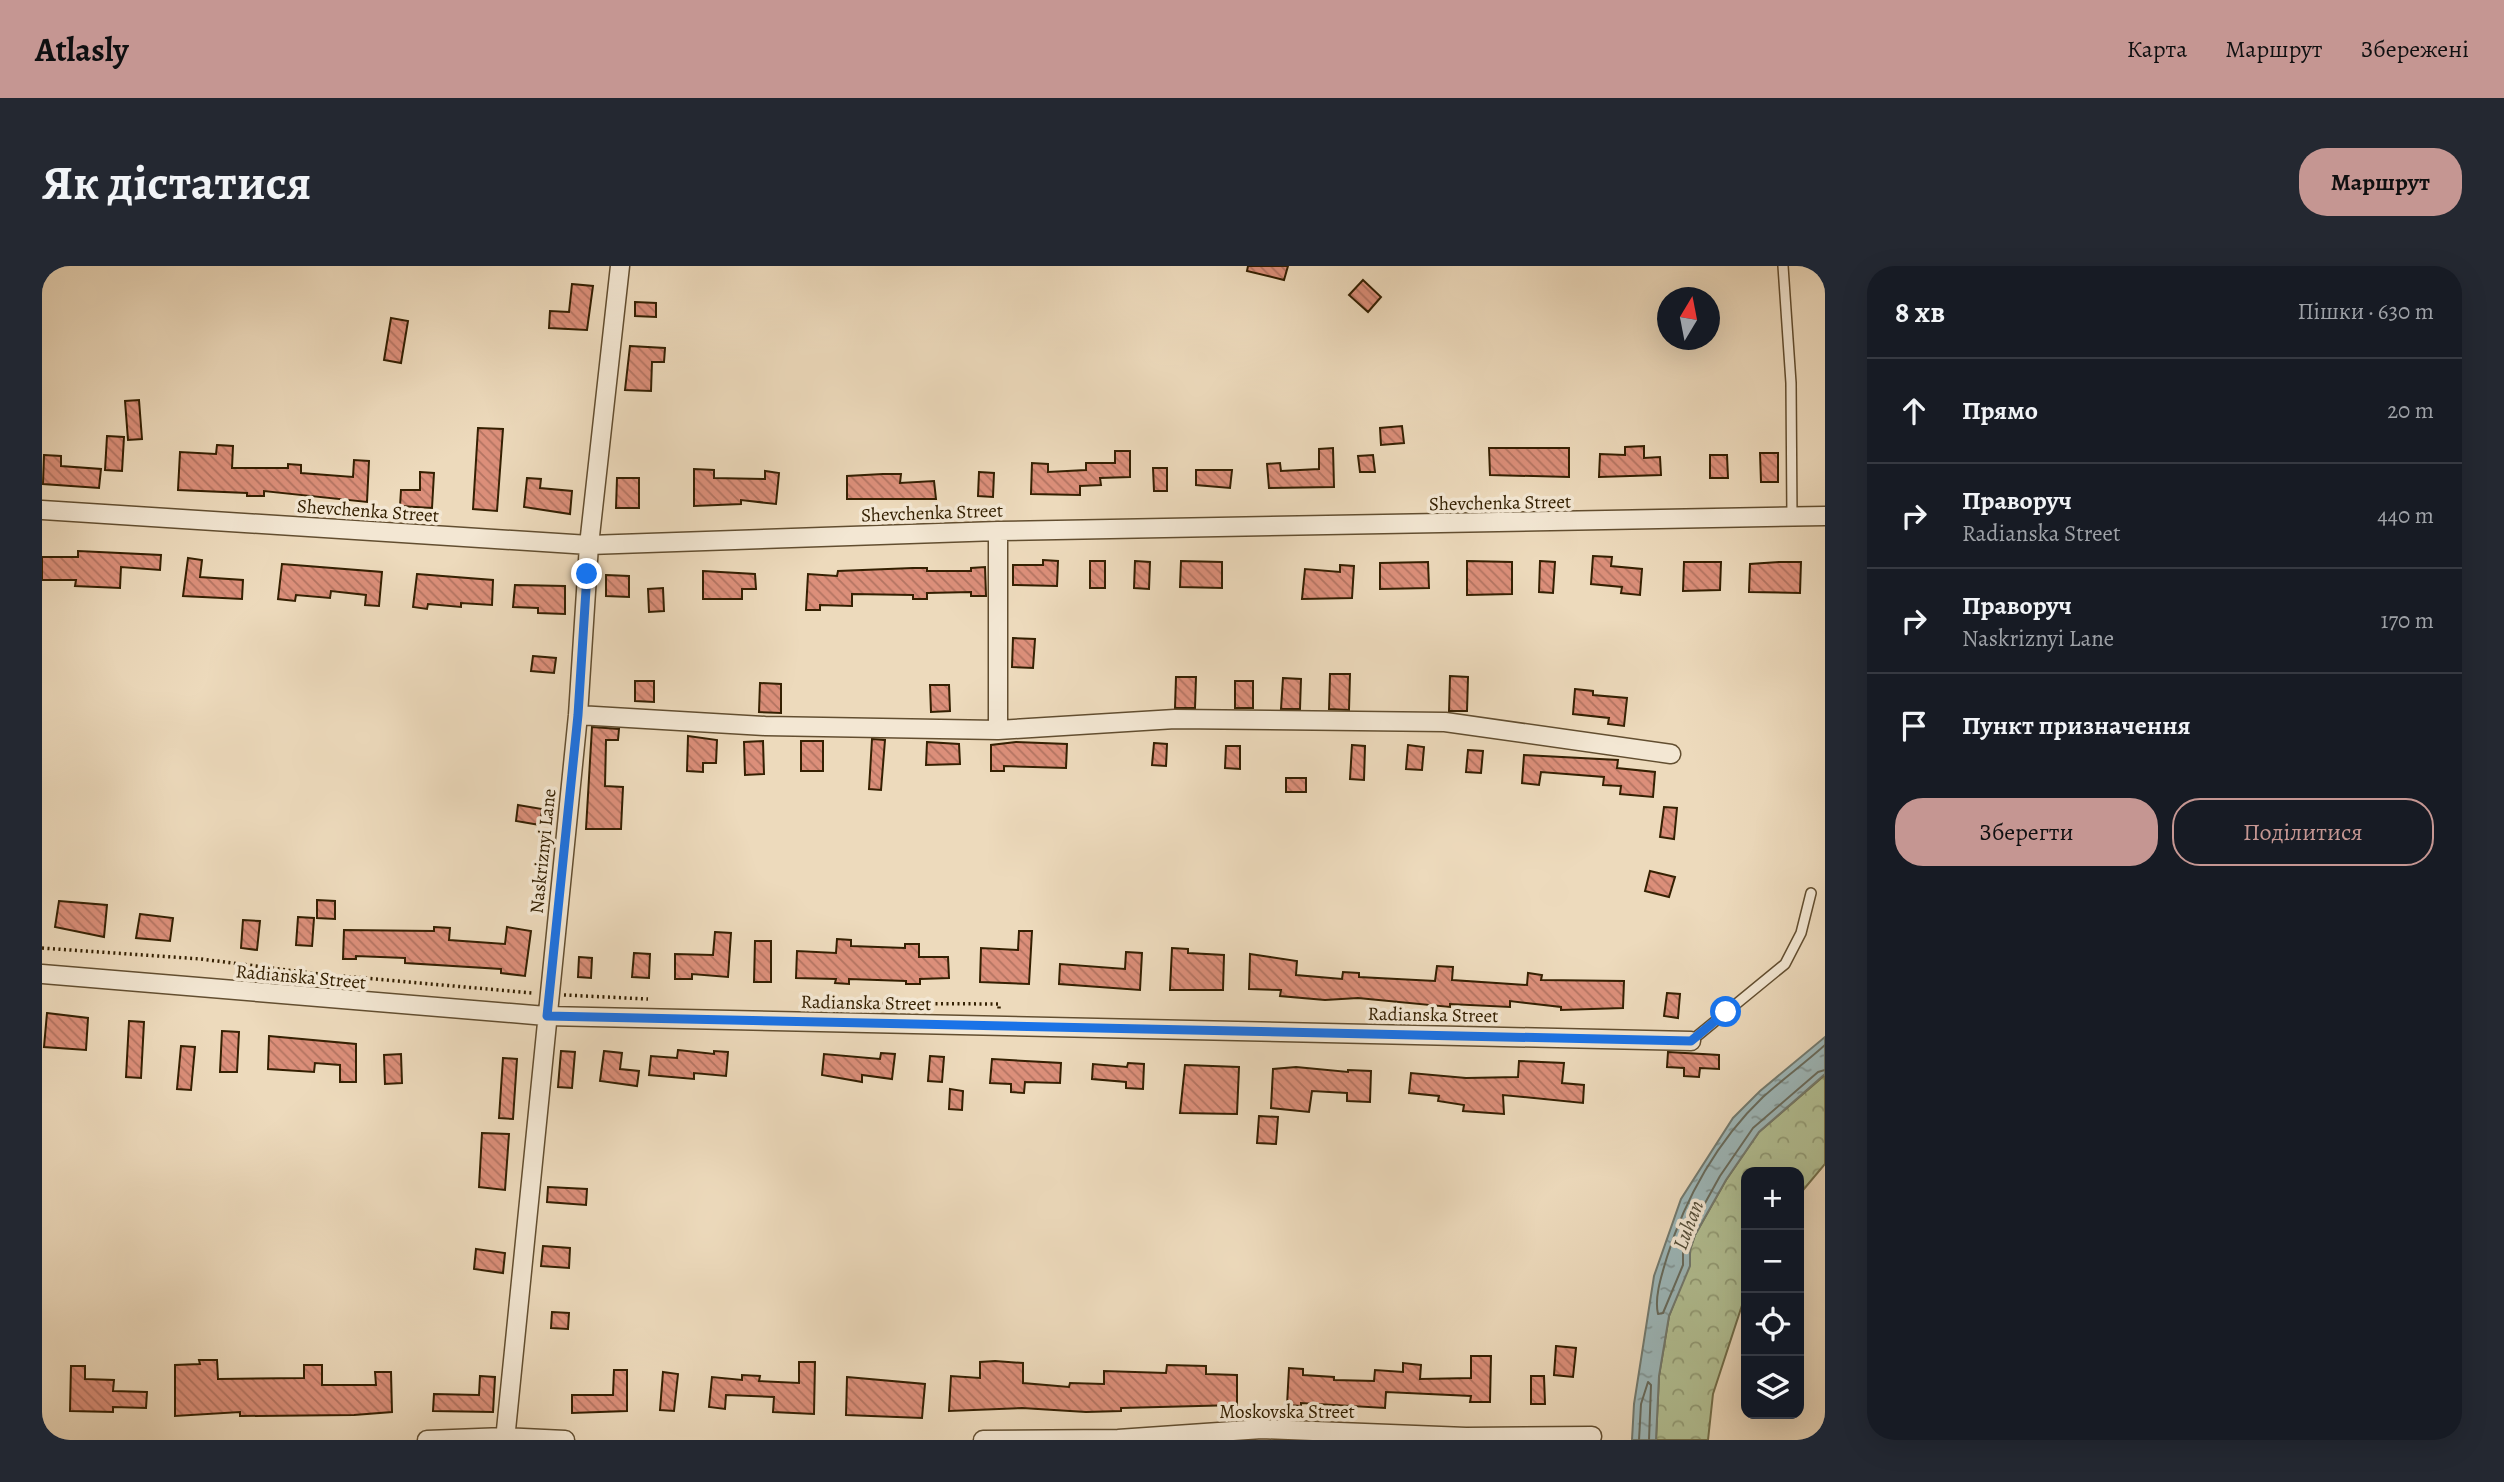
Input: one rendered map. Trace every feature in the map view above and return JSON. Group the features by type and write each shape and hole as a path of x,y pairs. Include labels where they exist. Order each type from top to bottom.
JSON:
{"street":[{"name":"Naskriznyi Lane","path":"505,1439 578,715 589,545 620,266"},
{"name":"Shevchenka Street","path":"42,510 589,545 998,531 1825,516"},
{"path":"998,531 998,730"},
{"path":"578,715 765,726 998,730 1175,719 1445,722 1671,754"},
{"name":"Radianska Street","path":"42,974 547,1016 1691,1041"},
{"name":"Moskovska Street","path":"983,1440 1118,1439 1262,1429 1466,1437 1592,1436"},
{"path":"427,1440 565,1440"}],"lane":[{"path":"1783,266 1791,383 1792,518"},
{"path":"1691,1041 1785,964 1801,933 1811,893"}],"path":[{"path":"42,948 201,959 319,974 549,995 657,999"},
{"path":"803,1003 999,1004"}],"green space":[{"path":"1825,1075 1825,1164 1804,1189 1804,1167 1741,1167 1741,1308 1713,1394 1708,1440 1656,1440 1659,1376 1669,1316 1690,1263 1690,1250 1695,1235 1726,1180 1759,1132"}],"water":[{"name":"Luhan","path":"1825,1037 1825,1074 1759,1132 1726,1180 1695,1235 1690,1250 1690,1266 1669,1316 1659,1376 1656,1440 1632,1440 1634,1404 1654,1276 1681,1199 1733,1118 1760,1091"}],"building":[{"path":"1248,266 1288,266 1284,280 1247,271"},
{"path":"1363,280 1381,297 1368,312 1349,295"},
{"path":"572,284 593,286 587,330 549,328 550,311 569,312"},
{"path":"635,302 656,303 656,317 635,316"},
{"path":"391,318 408,321 401,363 384,360"},
{"path":"630,346 665,348 664,362 652,362 651,391 625,390"},
{"path":"139,400 142,439 128,440 125,401"},
{"path":"1402,426 1404,443 1381,445 1380,428"},
{"path":"478,428 503,429 497,511 473,509"},
{"path":"107,436 124,437 122,471 105,470"},
{"path":"217,445 233,446 232,468 288,468 288,464 301,465 301,473 353,477 354,460 369,461 367,502 264,491 264,496 247,496 247,493 178,490 180,452 216,454"},
{"path":"1644,446 1644,458 1660,457 1661,475 1599,477 1600,454 1625,455 1625,447"},
{"path":"1333,448 1334,487 1269,488 1267,464 1280,463 1281,471 1319,469 1319,449"},
{"path":"1489,448 1569,448 1569,477 1490,475"},
{"path":"1115,451 1130,451 1130,477 1100,478 1101,485 1080,486 1080,495 1031,494 1032,463 1048,464 1048,472 1086,470 1086,463 1115,463"},
{"path":"1760,453 1778,453 1778,482 1761,482"},
{"path":"44,455 61,456 61,466 101,469 99,488 43,484"},
{"path":"1373,455 1375,472 1360,472 1358,456"},
{"path":"1710,455 1727,455 1728,478 1710,478"},
{"path":"1153,468 1167,468 1167,491 1154,491"},
{"path":"694,469 714,470 714,478 765,479 765,471 779,473 776,504 741,500 741,504 694,506"},
{"path":"1196,470 1232,470 1230,488 1196,485"},
{"path":"420,472 434,473 432,508 400,506 401,490 420,490"},
{"path":"979,472 994,473 993,497 978,496"},
{"path":"901,474 900,483 934,481 936,499 847,499 847,476"},
{"path":"527,478 541,479 540,488 572,491 570,514 524,507"},
{"path":"617,478 639,478 639,508 616,508"},
{"path":"78,551 161,555 160,570 121,567 120,588 75,586 76,580 42,580 42,557 78,557"},
{"path":"1593,556 1612,557 1611,566 1642,569 1640,595 1621,593 1622,587 1591,584"},
{"path":"188,558 202,560 200,577 243,580 242,599 183,596"},
{"path":"1043,560 1058,561 1057,586 1013,585 1013,565 1043,565"},
{"path":"1090,561 1105,561 1105,588 1090,588"},
{"path":"1135,561 1150,562 1149,589 1134,588"},
{"path":"1181,561 1222,562 1222,588 1180,587"},
{"path":"1467,561 1512,562 1512,594 1467,595"},
{"path":"1540,561 1555,562 1553,593 1539,592"},
{"path":"1428,562 1429,588 1380,589 1380,563"},
{"path":"1684,562 1721,562 1720,590 1683,591"},
{"path":"1801,562 1800,593 1749,592 1750,564"},
{"path":"282,564 382,572 379,606 365,605 366,595 331,591 330,598 296,595 295,601 278,599"},
{"path":"1340,565 1354,566 1352,598 1302,599 1305,569 1340,572"},
{"path":"985,567 986,596 971,596 971,592 927,593 927,599 913,599 913,595 852,594 852,606 820,605 820,610 806,610 808,574 837,576 838,571 913,568 927,568 927,571 971,571 971,568"},
{"path":"703,571 755,574 756,589 742,589 742,599 703,599"},
{"path":"417,574 493,580 492,605 461,603 461,607 428,604 427,609 413,607"},
{"path":"606,575 629,576 629,597 606,596"},
{"path":"515,585 565,586 565,614 538,613 538,608 513,607"},
{"path":"663,588 664,611 649,612 648,589"},
{"path":"1013,638 1035,639 1033,668 1012,667"},
{"path":"533,656 556,658 554,673 531,671"},
{"path":"1330,674 1350,674 1349,710 1329,709"},
{"path":"1450,676 1468,677 1467,711 1449,711"},
{"path":"1176,677 1196,677 1195,708 1175,708"},
{"path":"1283,678 1301,679 1300,709 1281,709"},
{"path":"635,681 654,681 654,702 635,701"},
{"path":"1235,681 1253,681 1253,708 1235,708"},
{"path":"760,683 781,684 781,713 759,712"},
{"path":"930,685 949,685 950,711 931,712"},
{"path":"1575,689 1593,691 1593,695 1627,698 1624,726 1608,724 1609,718 1573,714"},
{"path":"592,727 619,729 618,740 606,740 605,786 623,787 621,829 586,829"},
{"path":"688,736 717,740 716,763 703,763 703,772 687,771"},
{"path":"872,739 885,740 881,790 869,789"},
{"path":"763,741 764,774 745,775 744,742"},
{"path":"801,741 823,741 823,771 801,771"},
{"path":"927,742 959,744 960,764 926,765"},
{"path":"1016,742 1067,744 1066,768 1004,766 1004,771 991,771 991,745"},
{"path":"1154,743 1167,744 1166,766 1152,765"},
{"path":"1352,745 1365,746 1364,780 1350,779"},
{"path":"1408,745 1424,747 1422,770 1406,769"},
{"path":"1226,746 1240,746 1240,769 1225,768"},
{"path":"1468,750 1483,751 1481,773 1466,772"},
{"path":"1524,755 1618,760 1617,768 1655,772 1653,797 1620,794 1621,786 1603,785 1604,777 1541,772 1539,785 1522,783"},
{"path":"1286,778 1306,778 1306,792 1286,792"},
{"path":"518,805 542,809 540,825 516,821"},
{"path":"1664,807 1677,808 1674,839 1660,837"},
{"path":"1650,871 1675,877 1669,897 1645,891"},
{"path":"317,900 335,901 335,919 317,918"},
{"path":"59,901 107,905 104,937 55,927"},
{"path":"140,914 173,918 170,941 136,938"},
{"path":"298,917 314,918 312,946 296,945"},
{"path":"243,920 260,921 257,950 241,948"},
{"path":"434,927 450,928 449,940 505,944 507,927 531,931 525,976 501,973 501,969 405,963 405,958 356,956 356,959 343,959 344,930 434,931"},
{"path":"1019,931 1032,931 1029,984 980,982 981,948 1018,950"},
{"path":"715,932 731,933 728,977 692,974 692,979 675,979 675,954 713,955"},
{"path":"837,939 851,940 851,946 905,948 905,944 919,944 919,957 948,957 949,978 920,979 920,984 849,979 849,984 835,983 836,979 796,978 797,951 836,953"},
{"path":"755,941 771,941 771,982 754,982"},
{"path":"1172,948 1188,949 1188,953 1224,955 1223,990 1170,990"},
{"path":"1126,952 1142,953 1140,990 1059,984 1060,964 1125,969"},
{"path":"634,953 650,954 649,978 632,977"},
{"path":"1250,954 1297,961 1296,975 1342,979 1343,972 1359,973 1359,977 1435,981 1437,966 1453,967 1452,980 1527,985 1528,973 1542,975 1541,980 1624,981 1623,1008 1561,1010 1561,1007 1510,1001 1510,1007 1450,1004 1450,1007 1358,998 1325,1000 1280,996 1281,990 1249,989"},
{"path":"579,957 592,958 591,978 578,977"},
{"path":"1667,993 1680,994 1678,1018 1664,1016"},
{"path":"47,1013 88,1018 86,1050 44,1047"},
{"path":"129,1021 144,1022 141,1078 126,1077"},
{"path":"222,1031 239,1032 237,1072 220,1072"},
{"path":"269,1036 356,1044 356,1082 340,1082 340,1065 315,1063 314,1072 268,1069"},
{"path":"181,1046 195,1047 191,1090 177,1089"},
{"path":"678,1050 714,1054 714,1051 728,1052 726,1076 694,1073 694,1079 649,1075 651,1056 677,1058"},
{"path":"561,1051 575,1052 572,1088 558,1087"},
{"path":"604,1051 622,1053 620,1069 639,1071 637,1086 600,1081"},
{"path":"1668,1052 1719,1055 1719,1069 1700,1068 1699,1077 1684,1076 1684,1068 1667,1067"},
{"path":"881,1053 895,1054 892,1079 862,1075 862,1082 822,1075 824,1054 880,1059"},
{"path":"401,1054 402,1083 385,1084 384,1055"},
{"path":"930,1056 944,1057 942,1082 928,1081"},
{"path":"503,1058 517,1059 513,1119 499,1118"},
{"path":"992,1059 1061,1063 1060,1083 1025,1082 1024,1093 1011,1092 1011,1084 990,1083"},
{"path":"1519,1061 1564,1063 1562,1083 1584,1085 1583,1103 1503,1095 1504,1114 1463,1111 1464,1105 1438,1101 1439,1096 1409,1093 1411,1073 1466,1078 1518,1077"},
{"path":"1128,1063 1144,1064 1143,1089 1126,1088 1126,1082 1092,1079 1093,1064 1127,1067"},
{"path":"1185,1065 1239,1067 1237,1114 1180,1113"},
{"path":"1296,1067 1348,1072 1371,1071 1370,1102 1347,1101 1347,1093 1312,1091 1309,1112 1271,1108 1273,1069"},
{"path":"950,1089 963,1091 962,1110 949,1109"},
{"path":"1259,1116 1278,1117 1276,1144 1257,1143"},
{"path":"482,1133 509,1134 505,1190 479,1187"},
{"path":"548,1187 587,1189 586,1205 547,1202"},
{"path":"543,1246 570,1248 569,1268 541,1266"},
{"path":"476,1249 505,1253 503,1273 474,1269"},
{"path":"552,1312 569,1313 568,1329 551,1328"},
{"path":"1556,1346 1576,1348 1573,1377 1554,1375"},
{"path":"1471,1356 1491,1356 1490,1402 1470,1402 1471,1396 1386,1392 1385,1408 1301,1403 1301,1406 1287,1405 1289,1368 1303,1369 1303,1375 1334,1377 1334,1380 1374,1381 1375,1370 1403,1372 1403,1363 1421,1365 1420,1379 1471,1378"},
{"path":"199,1360 217,1360 218,1379 304,1378 304,1365 322,1365 322,1385 376,1385 375,1372 391,1372 392,1412 240,1416 240,1412 175,1416 175,1365 200,1364"},
{"path":"799,1362 815,1362 814,1414 773,1412 774,1397 726,1395 725,1409 709,1407 712,1377 742,1380 742,1375 760,1376 759,1381 799,1383"},
{"path":"980,1362 1023,1363 1023,1383 1069,1387 1070,1383 1104,1384 1104,1371 1166,1373 1167,1365 1206,1366 1206,1374 1237,1375 1237,1405 1121,1408 1121,1411 1086,1412 1022,1408 949,1411 951,1376 980,1378"},
{"path":"71,1366 85,1366 85,1379 114,1380 113,1391 147,1392 146,1408 113,1407 113,1412 70,1411"},
{"path":"614,1370 627,1370 627,1411 572,1413 572,1395 613,1395"},
{"path":"663,1372 678,1374 674,1411 660,1410"},
{"path":"480,1376 495,1377 493,1412 433,1411 434,1394 479,1395"},
{"path":"1531,1376 1544,1376 1545,1404 1531,1404"},
{"path":"847,1377 925,1384 922,1418 846,1415"}],"route":[{"path":"587,574 578,715 547,1016 1691,1041 1726,1012"}]}
